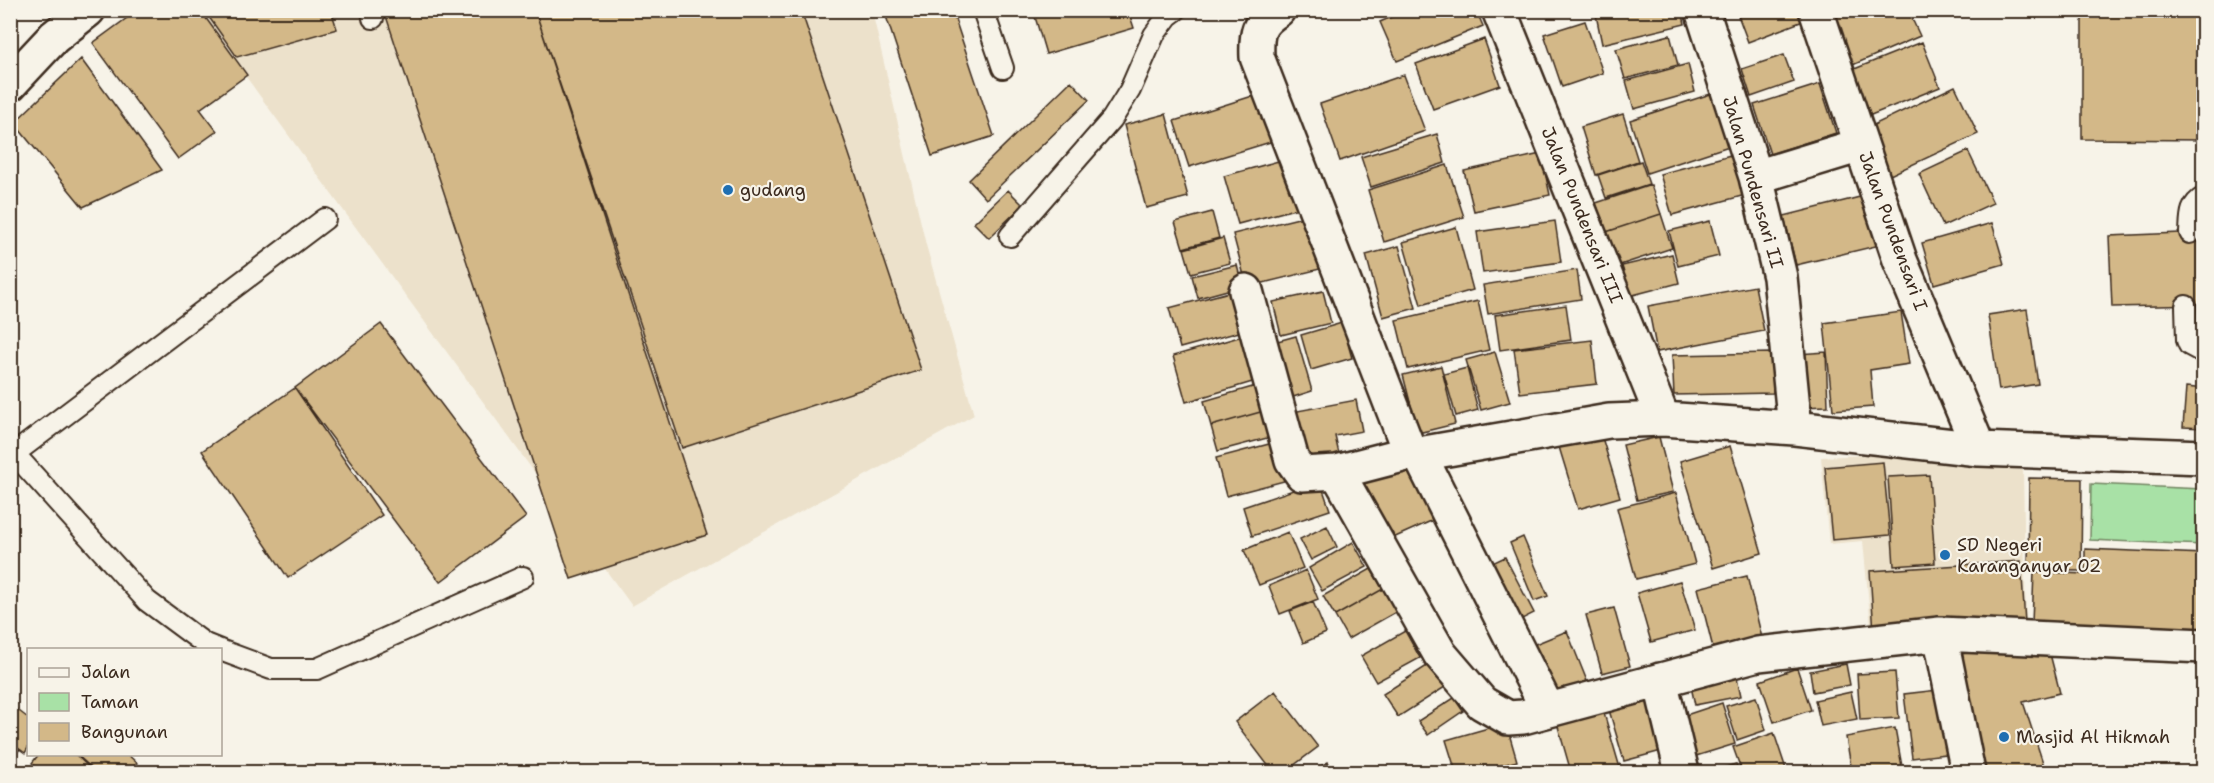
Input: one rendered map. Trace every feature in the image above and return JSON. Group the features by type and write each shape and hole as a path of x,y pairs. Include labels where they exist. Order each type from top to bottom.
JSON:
{"street":[{"path":"10,84 54,37 88,10"},
{"path":"1278,10 1262,24 1256,36 1257,57 1415,454 1548,710"},
{"name":"Jalan Pundensari III","path":"1499,10 1664,419"},
{"name":"Jalan Pundensari II","path":"1702,10 1756,177 1780,277 1795,428"},
{"name":"Jalan Pundensari I","path":"1816,10 1900,260 1979,449"},
{"path":"1756,177 1861,145"},
{"path":"1246,291 1295,466 1302,474 1337,472 1415,454 1609,421 1664,419 1795,428 1979,449 2204,457"},
{"path":"1337,472 1440,654 1482,704 1508,718 1523,717 1758,654 1940,634 2204,646"},
{"path":"1940,634 1968,772"},
{"path":"1660,680 1682,772"}],"lane":[{"path":"983,10 1003,68"},
{"path":"1010,236 1113,119 1130,90 1154,35 1168,16 1176,10"},
{"path":"2190,233 2194,203 2204,197"},
{"path":"215,648 205,644 147,601 13,451 325,219"},
{"path":"2186,306 2189,345 2204,352"},
{"path":"222,651 271,669 317,669 523,576"}],"shaded area":[{"path":"198,11 872,11 926,245 974,415 632,606"},
{"name":"SD Negeri Karanganyar 02","path":"1888,454 2023,470 2026,629 1872,637 1863,541 1829,544 1821,457"}],"green space":[{"path":"2091,484 2203,489 2203,545 2090,540"}],"building":[{"path":"138,10 200,10 247,75 200,109 217,131 178,159 93,43"},
{"path":"204,10 331,10 337,29 237,57"},
{"path":"384,10 535,10 707,535 571,579"},
{"name":"gudang","path":"535,10 801,10 921,370 682,448"},
{"path":"884,10 952,10 994,136 932,156"},
{"path":"1033,10 1128,10 1134,28 1046,54"},
{"path":"1408,10 1476,10 1483,26 1397,61 1380,22"},
{"path":"1595,10 1682,10 1685,24 1602,44"},
{"path":"1736,10 1808,10 1811,18 1748,42"},
{"path":"1845,10 1908,10 1920,36 1848,67 1827,18"},
{"path":"2082,10 2204,10 2204,140 2082,139"},
{"path":"1585,21 1603,73 1562,87 1544,34"},
{"path":"1670,35 1678,65 1625,79 1616,49"},
{"path":"1484,39 1500,85 1433,109 1416,64"},
{"path":"1922,42 1940,87 1871,115 1852,70"},
{"path":"1784,55 1794,82 1751,97 1742,69"},
{"path":"81,59 162,170 83,207 14,123"},
{"path":"1688,64 1695,92 1634,109 1626,81"},
{"path":"1404,75 1425,131 1340,161 1320,104"},
{"path":"1071,81 1089,100 986,199 969,180"},
{"path":"1820,84 1836,133 1770,154 1754,105"},
{"path":"1955,86 1978,134 1888,176 1865,129"},
{"path":"1720,91 1738,143 1647,173 1630,120"},
{"path":"1262,93 1277,140 1189,167 1174,121"},
{"path":"1166,114 1188,197 1146,208 1124,125"},
{"path":"1623,114 1638,161 1596,175 1581,127"},
{"path":"1437,134 1445,163 1371,187 1361,157"},
{"path":"1968,151 1993,203 1943,226 1919,174"},
{"path":"1738,153 1749,194 1672,215 1660,174"},
{"path":"1541,154 1550,195 1474,211 1464,171"},
{"path":"1293,157 1306,206 1238,224 1224,176"},
{"path":"1641,161 1649,184 1606,198 1598,175"},
{"path":"1447,165 1464,217 1384,242 1368,190"},
{"path":"1651,185 1661,214 1606,232 1596,203"},
{"path":"1008,190 1023,205 989,238 974,223"},
{"path":"1868,195 1880,245 1796,265 1784,216"},
{"path":"1212,212 1219,238 1183,248 1175,222"},
{"path":"1315,214 1328,267 1247,287 1233,234"},
{"path":"1661,214 1672,248 1617,266 1606,232"},
{"path":"1555,221 1561,262 1483,273 1477,232"},
{"path":"1710,221 1719,256 1678,266 1669,231"},
{"path":"1992,223 2004,264 1934,284 1922,243"},
{"path":"1456,227 1473,290 1421,305 1403,242"},
{"path":"2204,232 2204,305 2112,307 2109,236"},
{"path":"1223,238 1230,263 1191,273 1184,249"},
{"path":"1399,246 1416,308 1383,317 1366,255"},
{"path":"1672,254 1679,283 1629,296 1622,266"},
{"path":"1237,265 1242,286 1198,298 1192,276"},
{"path":"1577,270 1581,299 1488,314 1483,285"},
{"path":"1755,286 1764,331 1657,352 1648,306"},
{"path":"1233,291 1243,331 1180,348 1169,308"},
{"path":"1323,291 1331,323 1281,335 1273,302"},
{"path":"1478,301 1489,350 1408,369 1396,320"},
{"path":"1566,305 1571,340 1500,350 1495,315"},
{"path":"2027,309 2038,384 1999,390 1988,315"},
{"path":"1901,312 1909,364 1870,370 1873,407 1833,410 1824,323"},
{"path":"1342,323 1352,358 1311,370 1301,335"},
{"path":"381,324 526,517 440,582 295,388"},
{"path":"1246,335 1259,380 1186,402 1173,356"},
{"path":"1296,336 1312,391 1290,398 1274,342"},
{"path":"1592,340 1597,384 1520,393 1514,349"},
{"path":"1495,352 1510,402 1481,410 1466,360"},
{"path":"1826,352 1828,406 1800,407 1798,354"},
{"path":"1772,353 1773,393 1674,395 1672,355"},
{"path":"1441,366 1455,424 1418,433 1403,375"},
{"path":"1467,368 1478,410 1456,416 1444,374"},
{"path":"1256,386 1264,411 1211,426 1204,401"},
{"path":"2186,387 2204,389 2204,428 2183,427"},
{"path":"295,388 382,515 288,578 202,451"},
{"path":"1356,400 1362,431 1335,436 1341,463 1304,470 1292,412"},
{"path":"1264,411 1271,437 1218,451 1211,426"},
{"path":"1601,434 1620,497 1578,509 1559,447"},
{"path":"1659,437 1673,492 1637,500 1623,445"},
{"path":"1273,443 1284,481 1226,496 1216,458"},
{"path":"1730,446 1762,553 1713,568 1680,461"},
{"path":"1415,462 1440,517 1382,543 1357,487"},
{"path":"1883,462 1890,535 1832,540 1825,467"},
{"path":"1929,475 1935,563 1894,566 1888,477"},
{"path":"2029,478 2082,479 2081,571 2028,570"},
{"path":"1320,481 1330,510 1252,536 1243,507"},
{"path":"1676,493 1695,564 1636,579 1617,508"},
{"path":"1327,526 1337,547 1311,560 1300,539"},
{"path":"1288,532 1303,568 1259,585 1244,550"},
{"path":"1523,537 1548,596 1534,601 1510,543"},
{"path":"1353,542 1367,567 1322,591 1309,568"},
{"path":"2085,549 2204,554 2204,630 2032,623 2034,572 2085,574"},
{"path":"1505,557 1534,613 1510,625 1482,568"},
{"path":"2021,561 2025,623 1874,632 1870,571"},
{"path":"1371,569 1383,589 1335,616 1323,596"},
{"path":"1306,570 1318,599 1280,614 1269,586"},
{"path":"1747,576 1762,638 1713,648 1698,588"},
{"path":"1680,581 1695,630 1651,642 1637,593"},
{"path":"1383,589 1396,612 1348,639 1335,616"},
{"path":"1313,602 1326,633 1303,643 1290,611"},
{"path":"1614,608 1630,666 1602,673 1586,615"},
{"path":"1405,631 1420,658 1376,682 1361,656"},
{"path":"1567,631 1587,681 1548,696 1528,647"},
{"name":"Masjid Al Hikmah","path":"1951,643 2048,646 2060,693 2023,702 2046,772 1981,772"},
{"path":"1430,664 1445,687 1398,717 1383,694"},
{"path":"1846,664 1850,685 1813,692 1810,671"},
{"path":"1735,668 1741,696 1695,705 1689,677"},
{"path":"1797,668 1811,710 1774,722 1760,681"},
{"path":"1895,672 1899,718 1860,720 1857,674"},
{"path":"1652,690 1669,749 1624,761 1607,703"},
{"path":"1938,690 1946,754 1912,758 1904,694"},
{"path":"1275,691 1318,747 1285,772 1273,772 1235,722"},
{"path":"1851,692 1857,719 1821,726 1815,700"},
{"path":"1756,697 1766,730 1737,740 1726,706"},
{"path":"1454,698 1463,711 1428,735 1418,721"},
{"path":"1601,703 1620,768 1602,772 1571,772 1555,716"},
{"path":"1722,703 1735,744 1696,756 1683,716"},
{"path":"10,704 27,717 27,750 25,753 10,742"},
{"path":"1506,723 1517,761 1477,772 1456,772 1446,740"},
{"path":"1895,728 1903,772 1852,772 1846,737"},
{"path":"1774,733 1787,772 1742,772 1733,747"},
{"path":"10,744 19,750 10,762"},
{"path":"37,756 77,756 94,772 42,772 32,763"},
{"path":"78,756 129,756 137,763 129,772 96,772"},
{"path":"1328,762 1334,772 1310,772"},
{"path":"1736,764 1739,772 1709,772"}],"place":[{"name":"gudang","path":"728,190"},
{"name":"SD Negeri Karanganyar 02","path":"1945,555"},
{"name":"Masjid Al Hikmah","path":"2004,737"}]}
